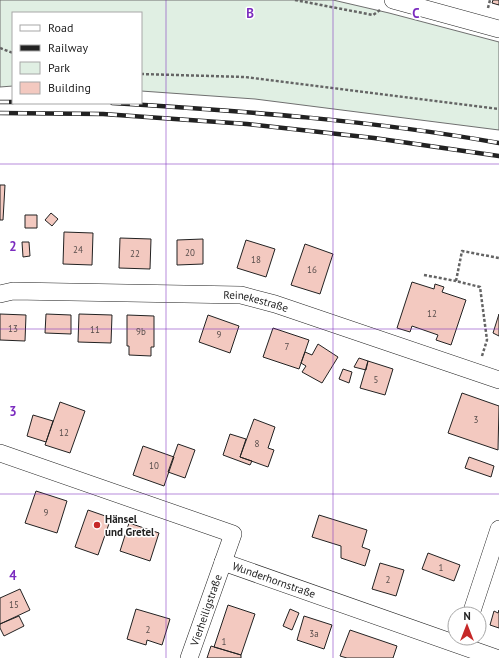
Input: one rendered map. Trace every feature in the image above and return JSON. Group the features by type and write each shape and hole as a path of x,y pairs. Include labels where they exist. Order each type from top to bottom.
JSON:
{"street":[{"path":"394,0 499,29"},
{"name":"Reinekestraße","path":"0,294 13,291 241,295 275,304 499,380"},
{"name":"Wunderhornstraße","path":"0,453 233,534 222,562 460,647 496,658"},
{"path":"474,606 499,529"},
{"name":"Vierheiligstraße","path":"189,658 222,562"}],"path":[{"path":"295,0 373,15 394,0"},
{"path":"488,9 490,0"},
{"path":"0,48 12,53"},
{"path":"142,74 245,77 499,109"},
{"path":"456,281 462,251 499,258"},
{"path":"424,275 480,287 487,340 483,353"}],"green space":[{"path":"0,0 333,0 499,42 499,130 255,99 142,91 142,12 12,12 12,86 0,87"}],"building":[{"path":"493,0 499,0 499,5 492,3"},
{"path":"0,185 5,185 3,220 0,220"},
{"path":"51,213 58,219 52,226 45,220"},
{"path":"25,215 37,215 37,228 25,228"},
{"path":"64,232 93,233 92,265 63,264"},
{"path":"120,238 151,239 150,269 119,268"},
{"path":"203,239 203,264 177,265 177,240"},
{"path":"246,240 275,249 266,277 237,268"},
{"path":"22,242 29,242 30,256 23,257"},
{"path":"305,244 333,254 320,294 291,285"},
{"path":"412,282 434,289 435,284 444,287 442,292 466,300 451,345 436,340 438,335 412,326 410,332 397,328"},
{"path":"0,314 26,315 25,341 0,340"},
{"path":"46,314 71,315 71,334 45,333"},
{"path":"79,314 112,315 111,343 78,342"},
{"path":"499,314 499,336 493,333"},
{"path":"127,315 154,316 154,347 151,347 151,356 129,355 129,346 127,346"},
{"path":"208,315 239,326 230,353 199,342"},
{"path":"273,328 309,340 299,369 263,357"},
{"path":"318,344 338,357 322,383 302,372 306,366 301,363 305,352 312,355"},
{"path":"359,358 368,361 366,370 354,367"},
{"path":"368,361 393,369 385,395 360,388"},
{"path":"343,369 352,372 349,383 339,379"},
{"path":"462,393 499,406 498,450 448,433"},
{"path":"60,402 85,411 70,453 45,445"},
{"path":"33,415 53,421 46,442 27,436"},
{"path":"254,419 275,427 268,448 274,450 268,467 240,457"},
{"path":"230,434 246,439 240,457 252,461 250,465 223,455"},
{"path":"178,444 195,450 185,478 168,472"},
{"path":"143,446 174,457 164,486 133,475"},
{"path":"469,457 494,466 491,477 465,468"},
{"path":"36,491 67,501 57,533 25,523"},
{"path":"88,510 111,518 98,555 75,547"},
{"path":"319,515 367,530 362,547 370,550 365,566 341,558 341,546 312,537"},
{"path":"129,523 159,533 150,561 120,551"},
{"path":"428,553 460,565 454,581 422,569"},
{"path":"380,563 404,570 396,596 372,589"},
{"path":"20,589 30,610 0,624 0,598"},
{"path":"228,605 255,614 241,655 214,647"},
{"path":"136,609 170,619 162,645 147,640 146,645 127,639"},
{"path":"290,609 299,613 292,630 283,626"},
{"path":"499,610 499,628 490,625 494,611 498,613"},
{"path":"19,616 24,626 4,636 0,628 0,624"},
{"path":"304,616 332,625 324,649 297,640"},
{"path":"350,630 397,646 393,658 347,658 340,656"},
{"path":"211,646 241,655 241,658 207,658"}],"railway":[{"path":"0,102 12,102"},
{"path":"128,104 209,109 354,122 499,143"},
{"path":"0,113 103,114 247,124 374,138 499,156"}],"place":[{"name":"Hänsel und Gretel","path":"97,525"}]}
